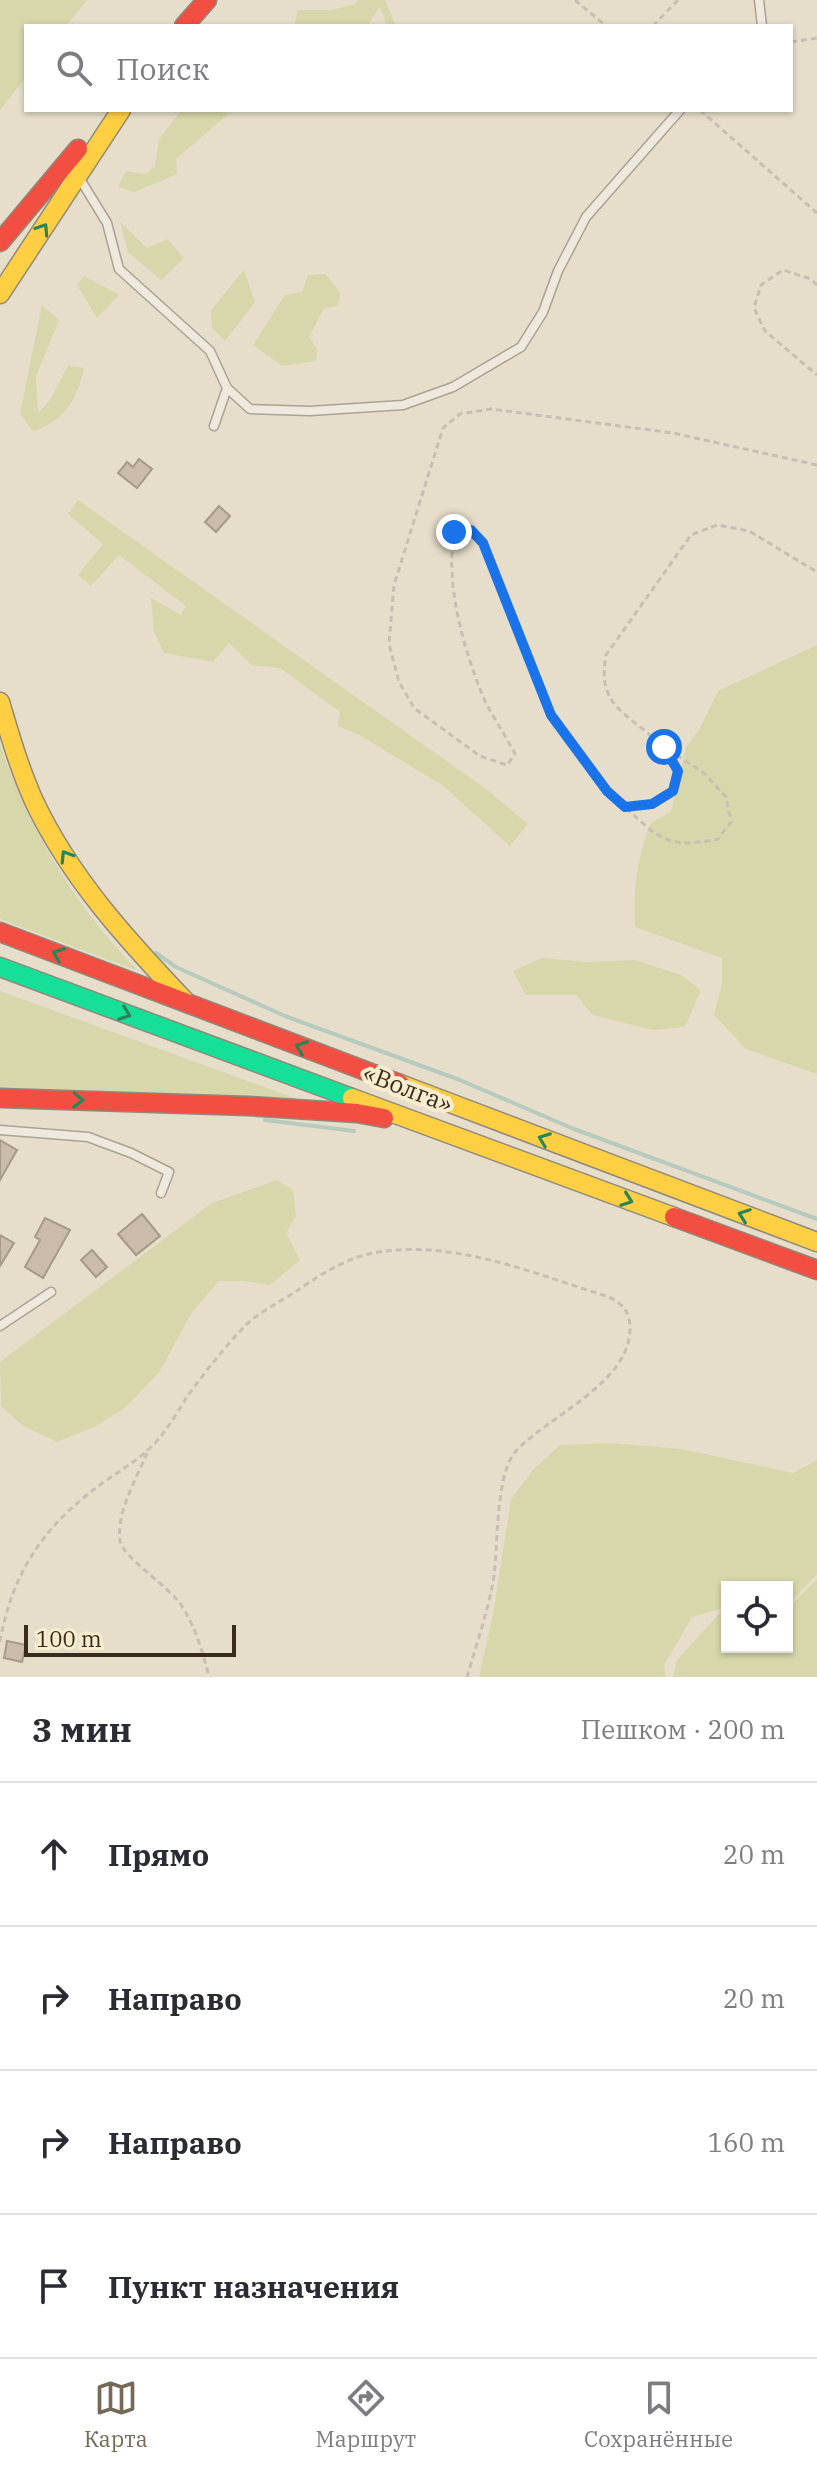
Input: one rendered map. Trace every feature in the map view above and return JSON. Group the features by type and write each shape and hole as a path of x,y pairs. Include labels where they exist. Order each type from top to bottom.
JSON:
{"main road":[{"path":"186,24 207,0"},
{"path":"0,242 109,112"},
{"path":"0,294 120,112"},
{"path":"0,702 40,812 71,865 140,955 187,1003"},
{"name":"«Волга»","path":"0,932 817,1242"},
{"name":"«Волга»","path":"0,967 817,1270"},
{"path":"0,1098 357,1113 423,1125"}],"lane":[{"path":"759,0 762,24"},
{"path":"78,176 107,223 119,269 210,351 227,388 250,409 310,411 403,405 453,387 521,347 543,312 558,271 586,217 678,112"},
{"path":"214,426 227,388"},
{"path":"0,1130 88,1137 131,1153 169,1172 161,1193"},
{"path":"0,1326 51,1292"}],"path":[{"path":"575,0 604,24"},
{"path":"655,24 678,0"},
{"path":"793,42 817,38"},
{"path":"702,112 817,213"},
{"path":"817,285 811,279 783,270 761,285 754,308 765,331 817,375"},
{"path":"817,465 673,433 491,409 460,414 443,428 394,585 389,644 399,682 414,708 480,756 507,765 515,754 481,691 457,614 450,553 454,532 471,530 483,543 551,715 607,791 655,835 688,845 718,839 731,822 726,797 704,773 664,747 609,700 602,676 606,655 691,535 717,525 749,531 817,572"},
{"path":"625,807 652,804 673,791 678,771 664,747"},
{"path":"0,1642 13,1587 36,1547 65,1513 148,1451 192,1390 245,1326 327,1270 370,1253 419,1251 458,1254 498,1262 609,1297 622,1304 630,1316 630,1338 614,1369 599,1387 516,1451 505,1470 493,1582 467,1677"},
{"path":"148,1451 120,1523 120,1545 183,1606 202,1649 209,1677"}],"green space":[{"path":"0,0 87,0 68,24 24,24 24,80 0,110"},
{"path":"358,0 385,0 395,24 386,24 380,7 368,24 294,24 298,10 331,10 355,4"},
{"path":"180,112 226,112 227,115 176,159 177,174 134,192 118,187 126,171 146,174 155,166 159,139"},
{"path":"120,222 147,248 167,239 184,258 161,280 128,252"},
{"path":"244,270 255,302 225,341 212,328 211,310"},
{"path":"326,274 340,293 338,306 324,308 309,337 317,349 316,361 282,366 253,345 285,295 302,292 308,275"},
{"path":"84,276 119,295 97,318 77,285"},
{"path":"42,305 59,320 36,376 38,413 50,400 68,366 84,368 78,389 68,407 53,422 33,431 20,414"},
{"path":"78,500 486,789 528,824 510,846 442,785 361,736 338,726 340,712 280,668 251,665 229,643 213,662 164,653 154,632 151,598 181,615 186,606 119,555 91,586 78,575 103,544 68,514"},
{"path":"817,645 817,1074 746,1049 714,1015 722,983 722,958 635,927 635,887 642,848 651,823 671,812 686,747 700,728 718,691"},
{"path":"0,744 25,806 56,865 94,920 138,971 0,919"},
{"path":"542,958 587,962 635,960 681,975 701,990 685,1027 653,1030 593,1015 576,995 526,995 513,971"},
{"path":"0,991 303,1101 0,1090"},
{"path":"277,1180 293,1190 296,1216 286,1233 300,1260 270,1285 219,1281 192,1312 160,1371 126,1407 96,1426 57,1442 23,1426 1,1406 0,1362 212,1203"},
{"path":"611,1443 682,1449 793,1473 817,1460 817,1574 793,1600 793,1581 721,1581 721,1609 692,1617 664,1665 666,1677 479,1677 493,1614 511,1499 533,1470 560,1445"},
{"path":"817,1579 817,1677 673,1677 677,1660 721,1612 721,1653 793,1653 793,1603"}],"building":[{"path":"139,459 152,469 137,488 118,473 127,462 133,467"},
{"path":"219,506 230,516 216,532 205,522"},
{"path":"0,1140 17,1150 0,1180"},
{"path":"142,1214 160,1236 136,1255 118,1234"},
{"path":"45,1218 70,1230 43,1278 25,1267 40,1240 35,1237"},
{"path":"0,1235 14,1243 0,1266"},
{"path":"92,1250 107,1267 96,1277 81,1260"},
{"path":"7,1641 26,1645 22,1662 4,1658"}],"waterway":[{"path":"156,953 176,967 285,1016 460,1080 574,1129 817,1219"},
{"path":"265,1120 354,1131"}],"traffic: fast":[{"path":"0,967 352,1098"}],"traffic: slow":[{"path":"0,294 120,112"},
{"path":"0,702 34,801 65,856 102,908 187,1003"},
{"path":"400,1084 817,1242"},
{"path":"352,1098 674,1217"}],"traffic: jam":[{"path":"186,24 207,0"},
{"path":"0,242 78,149"},
{"path":"0,932 400,1084"},
{"path":"0,1098 248,1106 357,1113 384,1118"},
{"path":"674,1217 817,1270"}],"route":[{"path":"454,532 471,530 483,543 551,715 607,791 625,807 652,804 673,791 678,771 664,747"}]}
